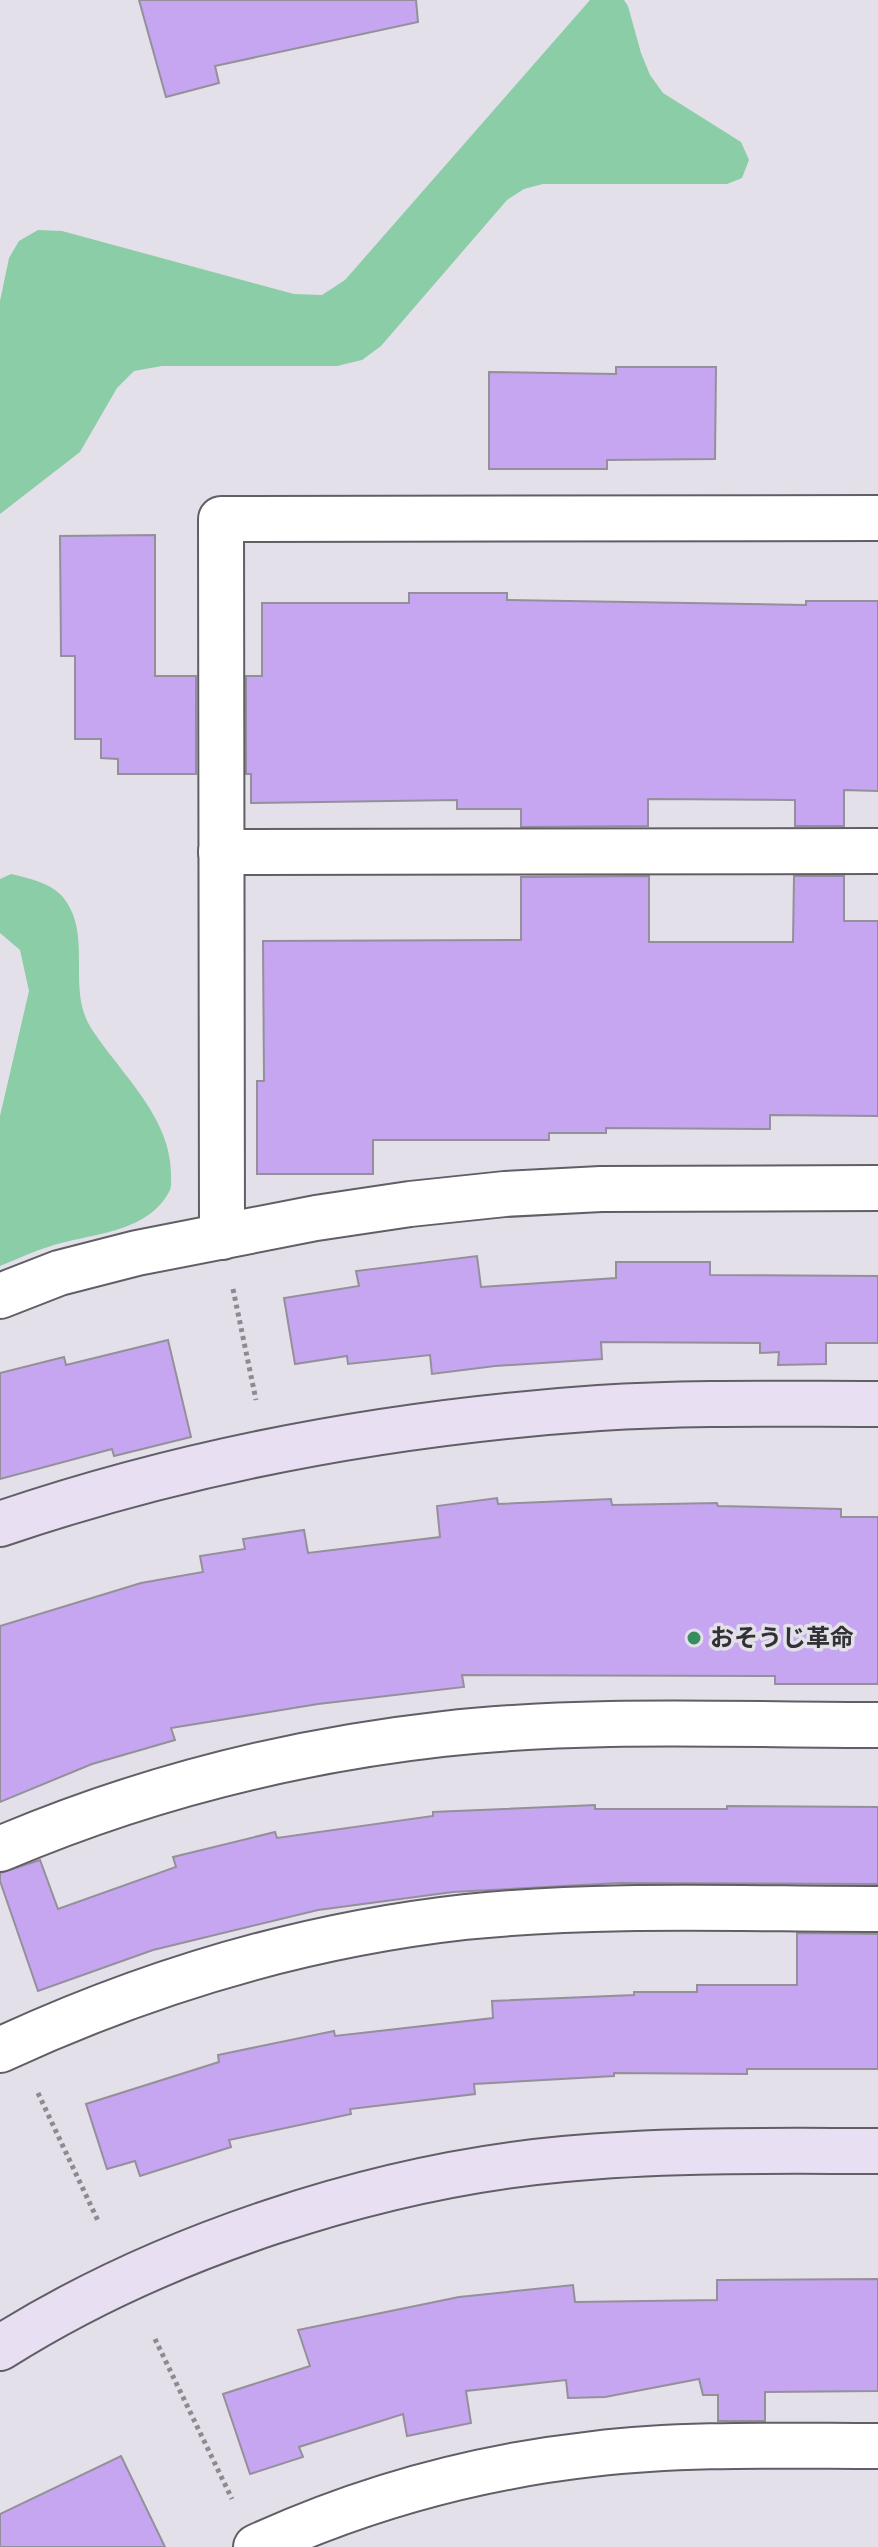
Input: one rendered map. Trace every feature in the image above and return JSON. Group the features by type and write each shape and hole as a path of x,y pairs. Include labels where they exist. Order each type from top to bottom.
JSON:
{"street":[{"path":"222,1237 221,519 878,518"},
{"path":"221,852 878,851"},
{"path":"0,1296 72,1269 137,1253 316,1218 410,1204 505,1194 601,1189 878,1188"},
{"path":"0,1524 128,1485 267,1452 411,1426 575,1410 699,1404 878,1404"},
{"path":"0,1849 133,1800 236,1771 340,1749 444,1734 550,1727 878,1725"},
{"path":"5,2035 101,2007 189,1975 279,1950 371,1931 465,1917 558,1911 878,1909"},
{"path":"0,2348 79,2304 155,2268 234,2236 300,2213 396,2188 478,2171 562,2159 647,2153 878,2151"},
{"path":"256,2547 400,2492 528,2463 660,2448 878,2446"}],"path":[{"path":"222,1237 267,1452"},
{"path":"5,2035 99,2223"},
{"path":"155,2339 235,2505"}],"green space":[{"path":"590,0 624,0 650,75 663,93 741,142 749,160 742,178 727,184 543,184 524,189 507,200 381,346 362,360 337,366 162,366 134,371 117,388 80,452 0,514 0,301 9,258 19,241 38,230 62,231 294,294 322,295 345,280"},
{"path":"11,874 50,887 61,895 71,910 79,943 80,995 84,1012 91,1028 154,1115 169,1154 171,1184 159,1206 132,1224 45,1248 0,1266 0,1116 29,991 20,950 0,933 0,879"}],"building":[{"path":"139,0 416,0 418,22 215,66 219,83 166,97"},
{"path":"616,367 716,367 715,459 607,460 607,469 489,469 489,372 616,374"},
{"path":"155,535 155,676 196,676 196,774 118,774 118,759 101,758 101,739 75,739 75,656 61,656 60,536"},
{"path":"409,593 507,593 507,600 806,605 806,601 878,601 878,791 844,790 844,826 795,826 795,800 648,799 648,826 521,827 521,809 457,809 457,800 251,803 251,774 246,774 246,676 262,676 262,603 409,603"},
{"path":"649,876 649,942 793,942 794,876 844,876 844,921 878,921 878,1116 770,1115 770,1129 606,1128 606,1133 549,1133 549,1140 373,1140 373,1174 257,1174 257,1081 264,1081 263,941 521,940 521,877"},
{"path":"477,1256 481,1287 616,1278 616,1262 710,1262 710,1275 878,1276 878,1343 826,1343 826,1364 778,1365 779,1352 760,1353 760,1343 601,1342 602,1359 495,1366 432,1374 430,1355 348,1364 347,1356 295,1364 284,1298 359,1286 356,1271"},
{"path":"168,1340 191,1437 114,1456 112,1449 0,1479 0,1373 64,1357 66,1365"},
{"path":"497,1498 498,1504 611,1499 612,1505 717,1503 718,1506 841,1509 841,1517 878,1517 878,1684 775,1684 775,1676 462,1675 464,1687 318,1704 171,1728 175,1740 92,1764 0,1802 0,1626 141,1583 203,1572 200,1556 245,1549 243,1539 304,1530 308,1553 440,1537 437,1506"},
{"path":"595,1805 595,1809 878,1807 878,1884 619,1883 453,1892 318,1910 153,1950 38,1991 0,1881 0,1873 40,1860 58,1909 176,1867 173,1857 275,1832 277,1838 433,1816 433,1812"},
{"path":"797,1933 878,1934 878,2069 747,2069 747,2074 614,2073 614,2076 474,2084 475,2094 350,2109 351,2114 229,2140 231,2147 140,2176 135,2161 107,2169 86,2104 219,2062 218,2055 334,2031 335,2036 493,2018 492,2001 634,1995 634,1992 697,1992 697,1985 797,1985"},
{"path":"878,2279 878,2391 765,2392 765,2421 718,2421 718,2395 703,2395 699,2379 605,2397 568,2398 566,2380 466,2391 471,2423 407,2436 403,2414 299,2447 303,2457 250,2474 223,2394 310,2366 298,2330 459,2297 573,2285 575,2302 717,2300 717,2280"},
{"path":"121,2456 165,2547 0,2547 0,2514"}],"place":[{"name":"おそうじ革命","path":"694,1638"}]}
